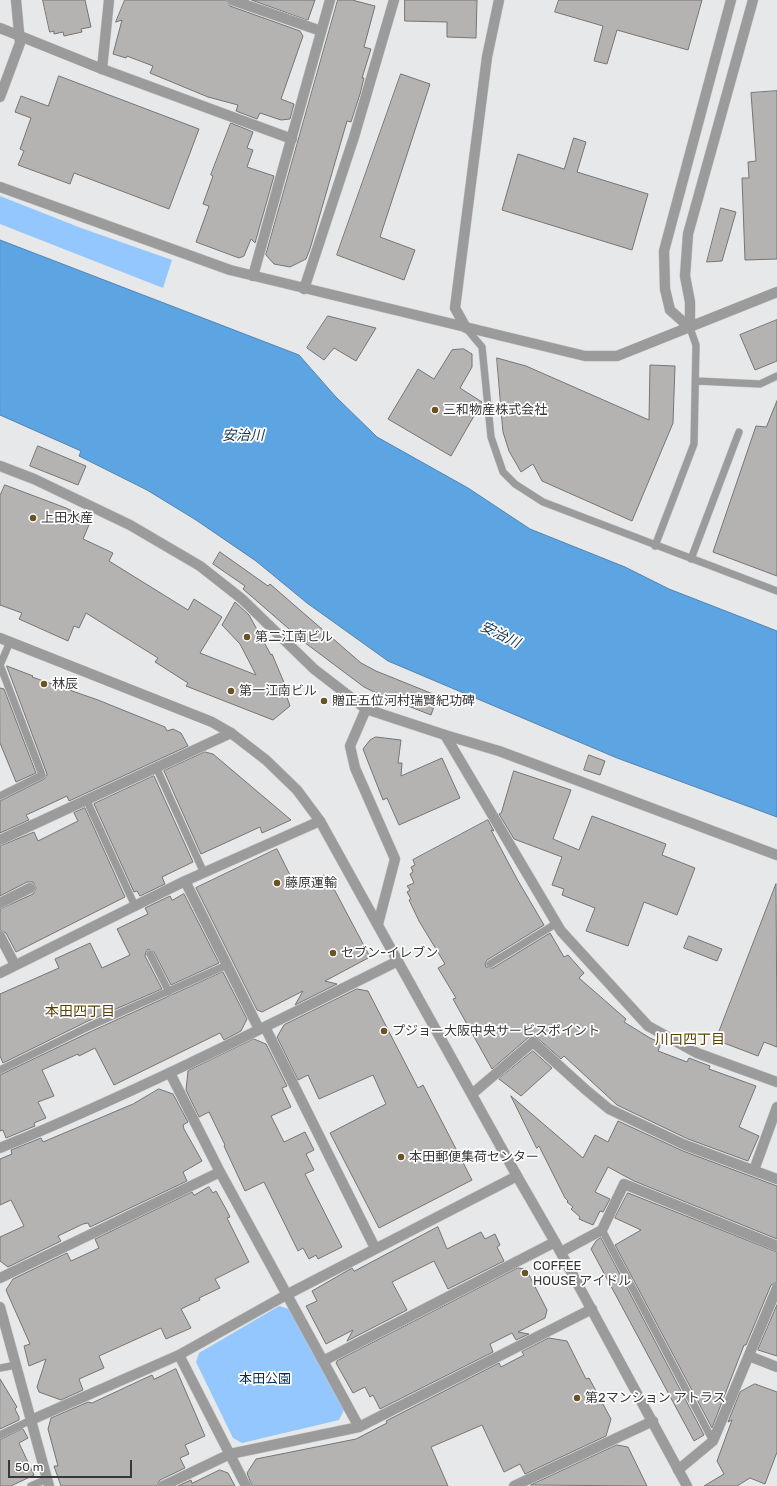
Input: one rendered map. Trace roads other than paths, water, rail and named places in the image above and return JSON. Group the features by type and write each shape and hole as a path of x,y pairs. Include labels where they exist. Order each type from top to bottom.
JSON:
{"street":[{"path":"0,97 20,43 16,0"},
{"path":"102,69 108,0"},
{"path":"232,0 321,31"},
{"path":"253,276 330,0"},
{"path":"304,289 354,137 394,0"},
{"path":"466,328 455,308 487,57 499,0"},
{"path":"690,328 670,310 665,289 664,251 732,0"},
{"path":"690,328 690,302 685,276 688,234 753,0"},
{"path":"0,28 102,69 292,139"},
{"path":"0,187 230,270 585,356 617,356 777,292"},
{"path":"0,466 34,479 124,522 200,566 242,600 314,669 366,709 499,751 777,855"},
{"path":"5,640 197,716 231,733 282,774 297,790 320,821 378,924 517,1176 561,1252 687,1486"},
{"path":"366,709 350,746 355,768 395,860 378,924"},
{"path":"0,840 231,733"},
{"path":"445,735 561,931 648,1026 697,1053 777,1082"},
{"path":"0,973 185,881 320,821"},
{"path":"185,881 227,965 262,1028 375,1248"},
{"path":"0,903 30,888"},
{"path":"0,936 15,966"},
{"path":"0,1148 66,1121 262,1028 398,961"},
{"path":"472,1094 534,1042 609,1109 685,1145 777,1179"},
{"path":"170,1072 220,1172 288,1294 359,1427"},
{"path":"754,1170 777,1107"},
{"path":"0,1278 220,1172"},
{"path":"30,1420 179,1355 288,1294 517,1176"},
{"path":"561,1252 602,1230 624,1184 777,1246"},
{"path":"323,1361 555,1242"},
{"path":"678,1470 713,1441 777,1288"},
{"path":"0,1307 48,1482"},
{"path":"163,1486 230,1454 359,1427 592,1309"},
{"path":"179,1355 246,1486"},
{"path":"749,1356 777,1366"},
{"path":"514,1486 653,1421"}],"lane":[{"path":"466,328 482,347 491,437 503,472 515,484 543,502 777,591"},
{"path":"656,546 694,444 697,381 696,346 690,328"},
{"path":"697,381 760,384 777,376"},
{"path":"692,559 739,432"},
{"path":"0,796 42,775 0,665 5,640"},
{"path":"156,767 204,872"},
{"path":"86,799 135,906"},
{"path":"490,964 557,923"},
{"path":"150,954 169,992"},
{"path":"0,1070 90,1026 227,965"},
{"path":"602,1230 713,1441"},
{"path":"0,1368 16,1364"},
{"path":"0,1435 30,1420"},
{"path":"31,1486 48,1482"}],"water":[{"name":"安治川","path":"0,240 299,355 335,396 377,437 468,488 530,529 625,567 669,589 777,631 777,817 617,758 388,661 307,603 256,561 196,520 147,490 79,456 81,451 0,415"}],"place":[{"name":"三和物産株式会社","path":"435,410"},
{"name":"上田水産","path":"33,518"},
{"name":"第二江南ビル","path":"247,637"},
{"name":"林辰","path":"44,684"},
{"name":"第一江南ビル","path":"231,691"},
{"name":"贈正五位河村瑞賢紀功碑","path":"324,701"},
{"name":"藤原運輸","path":"277,883"},
{"name":"セブン-イレブン","path":"333,953"},
{"name":"プジョー大阪中央サービスポイント","path":"384,1031"},
{"name":"本田郵便集荷センター","path":"401,1157"},
{"name":"COFFEE HOUSE アイドル","path":"525,1273"},
{"name":"第2マンション アトラス","path":"577,1398"}],"district":[{"name":"本田四丁目","path":"80,1012"},
{"name":"川口四丁目","path":"690,1040"}],"park label":[{"name":"本田公園","path":"265,1379"}]}
